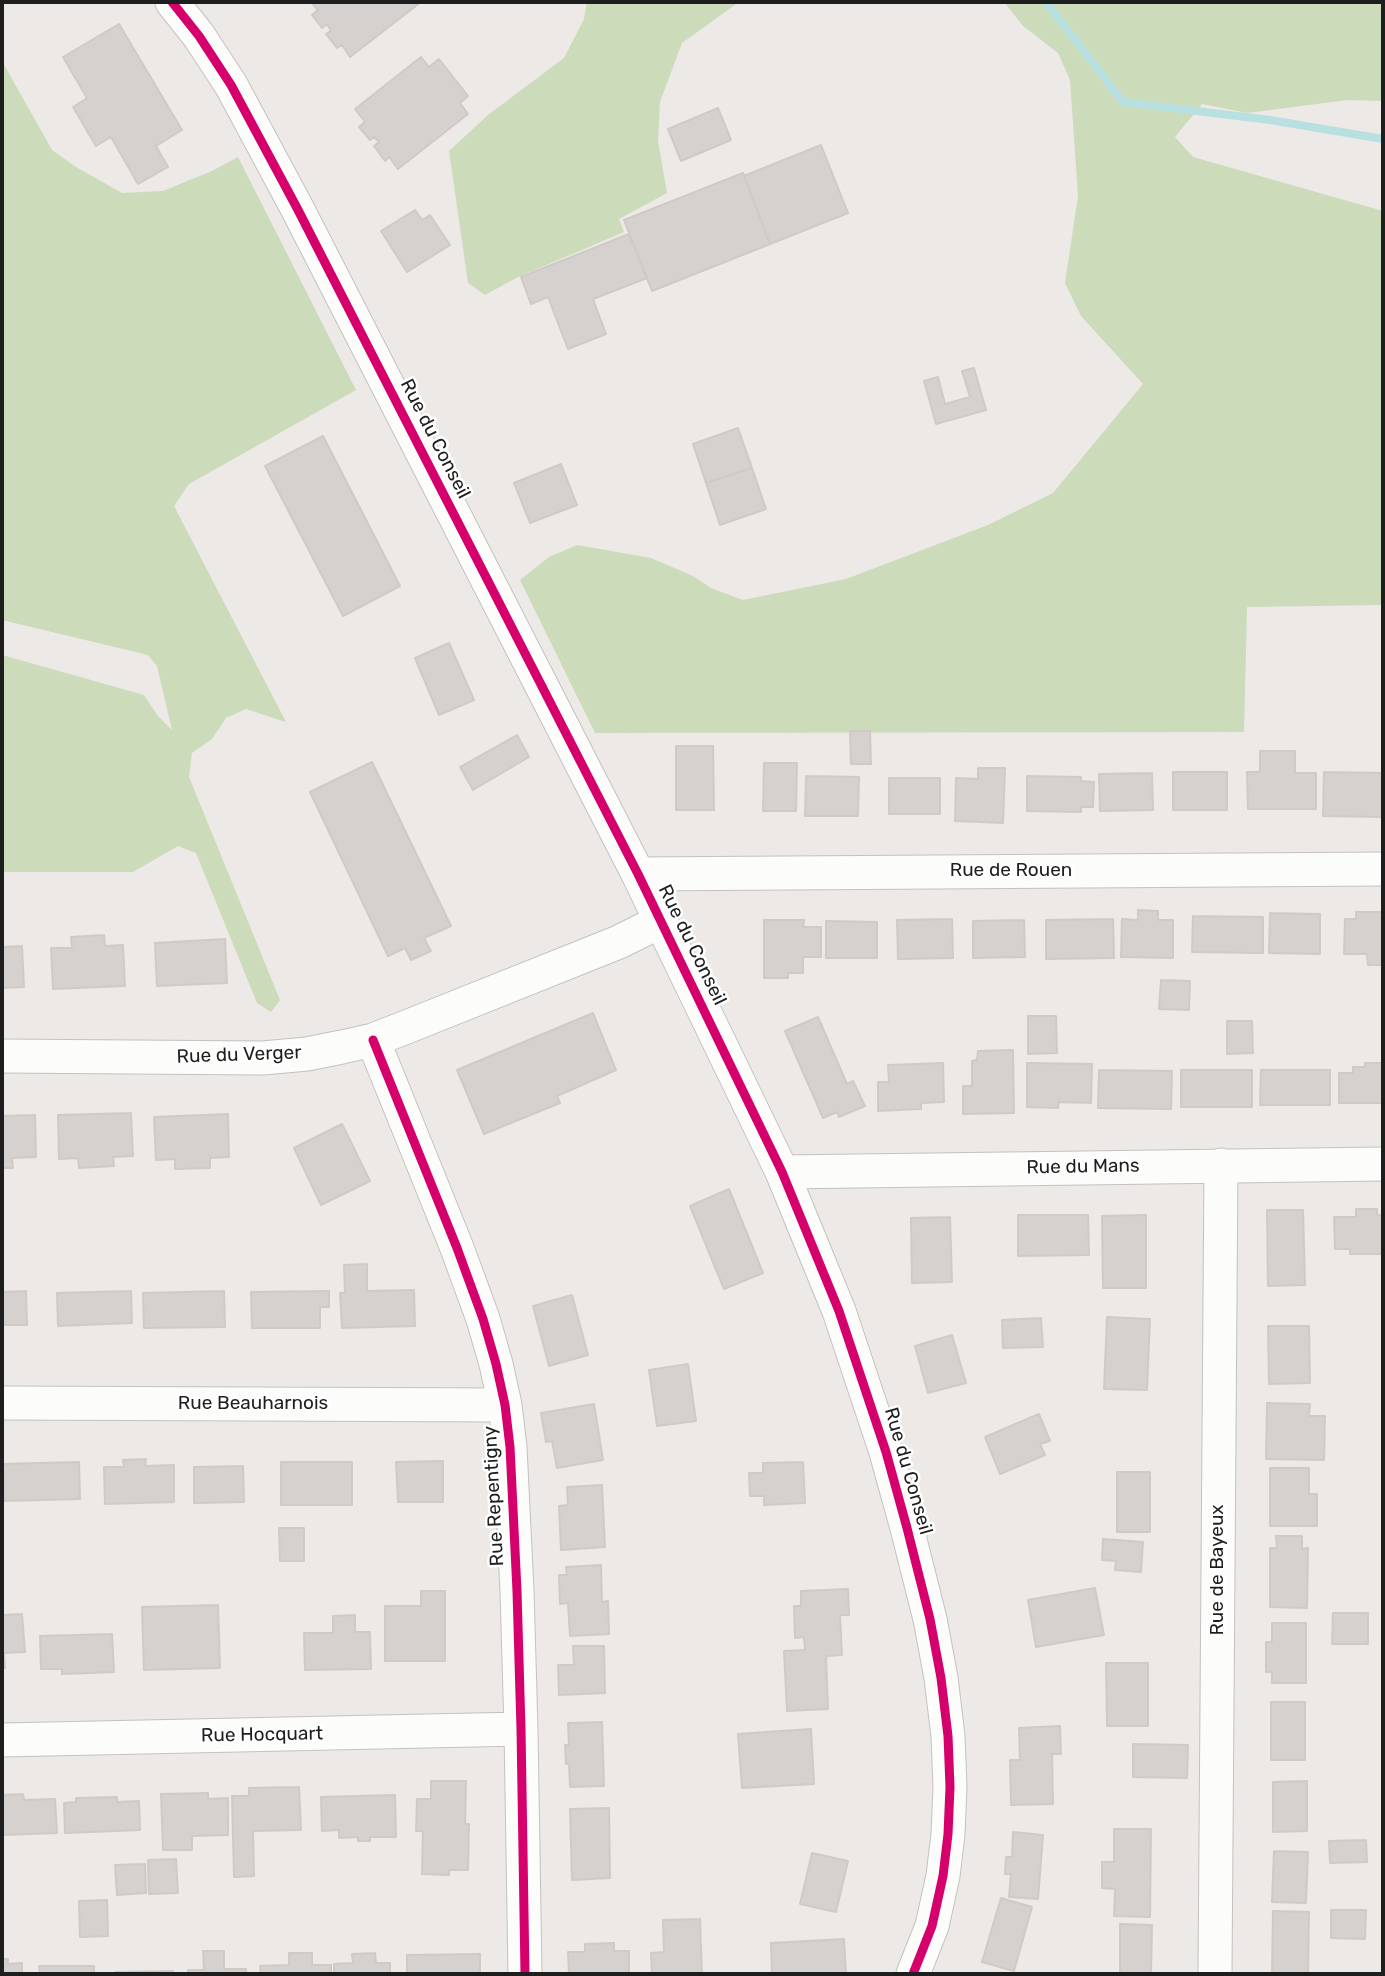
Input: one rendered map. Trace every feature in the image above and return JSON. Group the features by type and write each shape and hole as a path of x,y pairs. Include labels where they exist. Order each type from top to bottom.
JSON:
{"street":[{"name":"Rue du Conseil","path":"172,2 199,36 231,85 638,874 782,1172 839,1311 886,1452 927,1606 941,1678 948,1736 950,1787 943,1876 932,1926 913,1974"},
{"name":"Rue de Rouen","path":"638,874 1383,869"},
{"name":"Rue du Verger","path":"2,1056 263,1058 307,1054 373,1040 619,942 661,921"},
{"name":"Rue Repentigny","path":"373,1040 483,1319 505,1405 512,1489 521,1729 525,1974"},
{"name":"Rue du Mans","path":"782,1172 1383,1164"},
{"name":"Rue de Bayeux","path":"1215,1974 1221,1165"},
{"name":"Rue Beauharnois","path":"2,1404 505,1405"},
{"name":"Rue Hocquart","path":"2,1740 521,1729"}],"green space":[{"path":"587,2 739,2 682,43 660,102 658,141 667,193 619,219 624,232 516,278 485,295 468,283 449,151 488,115 564,58 584,19"},
{"path":"1004,2 1383,2 1383,101 1348,100 1247,113 1202,104 1175,137 1193,157 1383,211 1383,605 1247,607 1244,732 595,733 520,580 549,557 577,545 651,558 693,576 711,588 743,600 846,579 988,525 1053,493 1143,384 1081,316 1065,283 1078,196 1070,80 1058,53 1023,26"},
{"path":"2,61 52,150 122,193 163,191 238,157 356,390 189,484 174,506 286,722 246,709 226,718 212,739 192,753 189,777 280,1000 271,1012 257,1003 196,853 178,846 133,872 2,872 2,655 144,695 158,716 172,730 157,666 148,655 2,620"}],"building":[{"path":"311,2 421,2 350,57 342,45 337,48 326,34 331,31 327,24 322,28 312,15 318,10"},
{"path":"119,24 182,130 156,146 168,167 138,184 111,137 96,146 73,107 87,98 63,57"},
{"path":"421,57 429,67 439,59 468,96 460,103 468,114 398,169 389,157 385,161 374,146 379,142 374,137 370,140 359,127 365,122 355,109"},
{"path":"718,108 731,140 681,161 668,129"},
{"path":"821,145 848,213 770,244 744,176"},
{"path":"743,173 770,244 652,291 624,220"},
{"path":"415,210 422,220 430,215 450,245 407,272 381,231"},
{"path":"629,234 647,278 593,299 606,334 568,349 548,297 531,304 521,277"},
{"path":"974,368 986,410 936,424 924,381 938,377 945,404 970,397 962,371"},
{"path":"738,428 752,468 706,483 693,444"},
{"path":"323,436 400,586 343,616 265,466"},
{"path":"561,464 577,505 530,523 514,483"},
{"path":"752,468 766,509 720,525 706,483"},
{"path":"449,643 474,700 439,715 415,658"},
{"path":"850,731 870,731 871,764 851,764"},
{"path":"517,735 529,757 473,790 460,767"},
{"path":"676,746 713,746 714,810 676,810"},
{"path":"1260,751 1295,751 1295,773 1316,773 1316,809 1248,809 1247,772 1260,772"},
{"path":"372,762 451,926 424,938 431,951 411,960 405,948 388,956 310,792"},
{"path":"764,763 797,763 796,811 763,811"},
{"path":"978,768 1005,768 1003,823 955,821 956,778 978,779"},
{"path":"1173,772 1227,772 1227,810 1173,810"},
{"path":"1324,772 1383,773 1383,817 1323,816"},
{"path":"1152,773 1153,810 1100,811 1099,774"},
{"path":"806,776 859,777 858,816 805,816"},
{"path":"1027,776 1081,777 1081,781 1094,782 1093,807 1081,807 1081,812 1027,811"},
{"path":"889,778 940,778 940,814 889,814"},
{"path":"1138,910 1158,911 1158,920 1173,920 1173,958 1121,957 1122,919 1138,920"},
{"path":"1356,912 1383,912 1383,965 1368,965 1367,954 1344,954 1345,919 1356,919"},
{"path":"1270,913 1320,914 1320,954 1269,953"},
{"path":"1193,916 1263,917 1263,953 1192,952"},
{"path":"952,919 953,958 898,959 897,920"},
{"path":"1113,919 1114,958 1046,959 1046,920"},
{"path":"764,920 804,920 803,927 821,927 821,957 803,957 803,973 788,973 788,978 764,978"},
{"path":"1024,920 1025,957 973,958 973,921"},
{"path":"826,921 877,922 877,958 826,958"},
{"path":"104,935 105,946 123,945 125,986 53,989 51,948 72,948 71,937"},
{"path":"2,937 3,947 22,946 24,987 2,988"},
{"path":"225,939 227,983 157,986 155,943"},
{"path":"1161,980 1190,981 1189,1010 1159,1009"},
{"path":"593,1013 616,1070 557,1096 560,1103 484,1134 457,1070"},
{"path":"1028,1016 1056,1016 1057,1053 1028,1054"},
{"path":"818,1017 847,1084 853,1081 865,1106 839,1117 837,1112 823,1118 785,1031"},
{"path":"1227,1021 1252,1021 1253,1053 1227,1054"},
{"path":"1013,1050 1014,1113 963,1114 963,1086 972,1086 972,1061 977,1060 978,1051"},
{"path":"943,1063 944,1102 921,1103 921,1109 878,1111 878,1082 889,1082 888,1065"},
{"path":"1027,1063 1092,1064 1091,1103 1059,1102 1058,1108 1027,1107"},
{"path":"1365,1063 1383,1063 1383,1103 1339,1103 1339,1073 1353,1073 1353,1067 1365,1067"},
{"path":"1099,1070 1172,1071 1171,1109 1098,1108"},
{"path":"1181,1070 1252,1070 1252,1107 1181,1107"},
{"path":"1261,1070 1330,1070 1330,1105 1260,1105"},
{"path":"131,1113 133,1156 113,1157 114,1166 79,1168 78,1158 59,1159 58,1115"},
{"path":"228,1114 229,1157 210,1158 210,1168 175,1169 175,1159 156,1160 154,1117"},
{"path":"35,1115 36,1157 12,1158 13,1168 2,1168 2,1116"},
{"path":"342,1124 370,1181 321,1205 294,1148"},
{"path":"729,1189 763,1273 724,1289 690,1206"},
{"path":"1356,1209 1377,1209 1377,1215 1383,1215 1383,1254 1350,1254 1350,1249 1335,1249 1334,1217 1356,1217"},
{"path":"1267,1210 1303,1210 1305,1285 1268,1286"},
{"path":"1018,1215 1088,1215 1089,1255 1018,1256"},
{"path":"1146,1215 1146,1288 1103,1288 1102,1216"},
{"path":"950,1217 952,1282 912,1283 911,1218"},
{"path":"367,1264 367,1291 414,1290 415,1326 342,1328 340,1293 345,1293 344,1265"},
{"path":"26,1291 27,1325 2,1325 2,1292"},
{"path":"131,1291 132,1323 58,1326 57,1293"},
{"path":"224,1291 225,1327 144,1328 143,1293"},
{"path":"329,1291 329,1307 320,1307 320,1328 252,1328 251,1292"},
{"path":"572,1295 588,1355 549,1366 533,1306"},
{"path":"1107,1317 1150,1319 1147,1390 1104,1389"},
{"path":"1041,1318 1043,1347 1003,1348 1002,1320"},
{"path":"1268,1326 1309,1326 1310,1383 1269,1384"},
{"path":"952,1335 966,1383 928,1393 915,1346"},
{"path":"688,1364 696,1421 657,1426 649,1370"},
{"path":"1267,1403 1310,1404 1309,1416 1325,1416 1324,1460 1266,1459"},
{"path":"594,1404 603,1460 557,1468 552,1441 546,1442 541,1413"},
{"path":"1039,1414 1050,1441 1040,1444 1045,1455 1000,1474 985,1437"},
{"path":"146,1459 145,1466 174,1465 174,1502 105,1504 104,1467 124,1467 123,1460"},
{"path":"443,1461 443,1502 398,1502 396,1462"},
{"path":"79,1462 80,1499 4,1501 3,1464"},
{"path":"281,1462 352,1462 352,1505 281,1505"},
{"path":"803,1462 805,1503 764,1505 764,1496 750,1496 749,1473 763,1473 763,1463"},
{"path":"243,1466 244,1502 194,1503 194,1467"},
{"path":"1270,1468 1309,1468 1309,1494 1317,1494 1317,1526 1270,1526"},
{"path":"1117,1472 1150,1472 1150,1532 1117,1532"},
{"path":"602,1485 605,1547 561,1550 559,1506 568,1505 567,1487"},
{"path":"279,1528 304,1528 304,1561 280,1561"},
{"path":"1276,1536 1302,1536 1302,1549 1308,1548 1307,1608 1270,1607 1270,1548 1277,1548"},
{"path":"1103,1539 1143,1542 1141,1572 1115,1570 1116,1561 1102,1560"},
{"path":"601,1565 602,1602 608,1601 609,1634 570,1636 568,1603 560,1604 559,1575 567,1575 566,1567"},
{"path":"1095,1588 1104,1635 1036,1647 1028,1600"},
{"path":"848,1589 849,1615 840,1615 842,1655 826,1656 828,1709 787,1711 784,1651 805,1650 804,1637 795,1638 794,1606 801,1606 801,1591"},
{"path":"421,1591 445,1591 445,1661 385,1661 385,1606 421,1606"},
{"path":"218,1605 220,1668 144,1670 142,1607"},
{"path":"1333,1613 1368,1613 1368,1644 1332,1644"},
{"path":"22,1614 25,1652 4,1653 5,1668 2,1668 2,1615"},
{"path":"355,1615 355,1632 370,1632 371,1669 305,1670 304,1633 333,1633 333,1616"},
{"path":"1272,1623 1306,1623 1306,1683 1272,1683 1272,1672 1266,1672 1266,1642 1272,1642"},
{"path":"112,1634 114,1672 62,1674 62,1669 41,1669 40,1636"},
{"path":"573,1646 604,1646 605,1693 559,1695 558,1665 574,1665"},
{"path":"1106,1663 1148,1663 1148,1726 1107,1726"},
{"path":"1271,1702 1305,1702 1305,1760 1271,1760"},
{"path":"602,1722 604,1786 570,1787 565,1745 569,1745 568,1723"},
{"path":"1060,1726 1061,1754 1052,1754 1053,1804 1011,1805 1010,1760 1020,1760 1019,1728"},
{"path":"811,1729 814,1784 742,1788 738,1734"},
{"path":"1133,1744 1188,1745 1187,1778 1133,1777"},
{"path":"431,1781 466,1781 468,1870 449,1870 449,1875 422,1874 423,1831 416,1831 417,1799 431,1799"},
{"path":"1307,1781 1307,1831 1273,1832 1273,1782"},
{"path":"299,1787 301,1830 253,1831 254,1876 234,1877 232,1796 249,1796 249,1788"},
{"path":"208,1793 208,1799 228,1798 228,1835 192,1836 192,1850 163,1850 161,1794"},
{"path":"23,1794 24,1800 55,1799 57,1833 2,1835 2,1795"},
{"path":"395,1795 396,1837 370,1837 370,1841 358,1841 358,1837 339,1838 339,1830 322,1831 321,1797"},
{"path":"117,1797 117,1802 139,1801 140,1830 65,1833 64,1803 76,1802 76,1798"},
{"path":"609,1808 610,1878 572,1880 570,1809"},
{"path":"1114,1829 1151,1829 1150,1917 1114,1916 1115,1889 1102,1888 1102,1862 1114,1862"},
{"path":"1013,1832 1043,1835 1038,1899 1009,1897 1011,1874 1005,1874 1006,1857 1012,1857"},
{"path":"1366,1840 1367,1862 1330,1863 1329,1841"},
{"path":"1274,1851 1308,1852 1306,1903 1272,1902"},
{"path":"812,1853 848,1861 836,1912 800,1904"},
{"path":"176,1859 178,1893 149,1894 148,1860"},
{"path":"145,1864 146,1893 117,1895 115,1865"},
{"path":"1001,1898 1032,1907 1014,1971 982,1962"},
{"path":"107,1900 108,1936 80,1937 79,1901"},
{"path":"1331,1910 1366,1910 1365,1939 1331,1938"},
{"path":"1273,1911 1309,1912 1308,1974 1272,1974"},
{"path":"700,1919 702,1974 652,1974 651,1953 664,1952 663,1920"},
{"path":"1120,1924 1152,1925 1151,1974 1120,1974"},
{"path":"844,1939 846,1974 772,1974 771,1943"},
{"path":"614,1943 614,1951 629,1951 629,1974 569,1974 568,1952 585,1952 585,1944"},
{"path":"203,1951 224,1951 224,1969 246,1969 246,1974 188,1974 188,1970 204,1970"},
{"path":"289,1953 312,1953 312,1965 331,1965 331,1974 261,1974 260,1966 289,1965"},
{"path":"375,1953 376,1963 390,1963 390,1974 334,1974 334,1964 353,1963 352,1954"},
{"path":"480,1954 480,1974 407,1974 407,1955"},
{"path":"2,1959 8,1959 8,1964 22,1963 22,1974 2,1974"},
{"path":"39,1966 94,1966 94,1974 40,1974"},
{"path":"173,1971 173,1974 115,1974 115,1972"}],"waterway":[{"path":"1046,2 1123,102 1270,120 1383,139"}],"cycle path":[{"path":"172,2 199,36 231,85 297,208 638,874 782,1172 839,1311 886,1452 907,1528 930,1619 948,1736 950,1787 943,1876 932,1926 913,1974"},
{"path":"373,1040 483,1319 505,1405 510,1447 517,1591 525,1974"}]}
